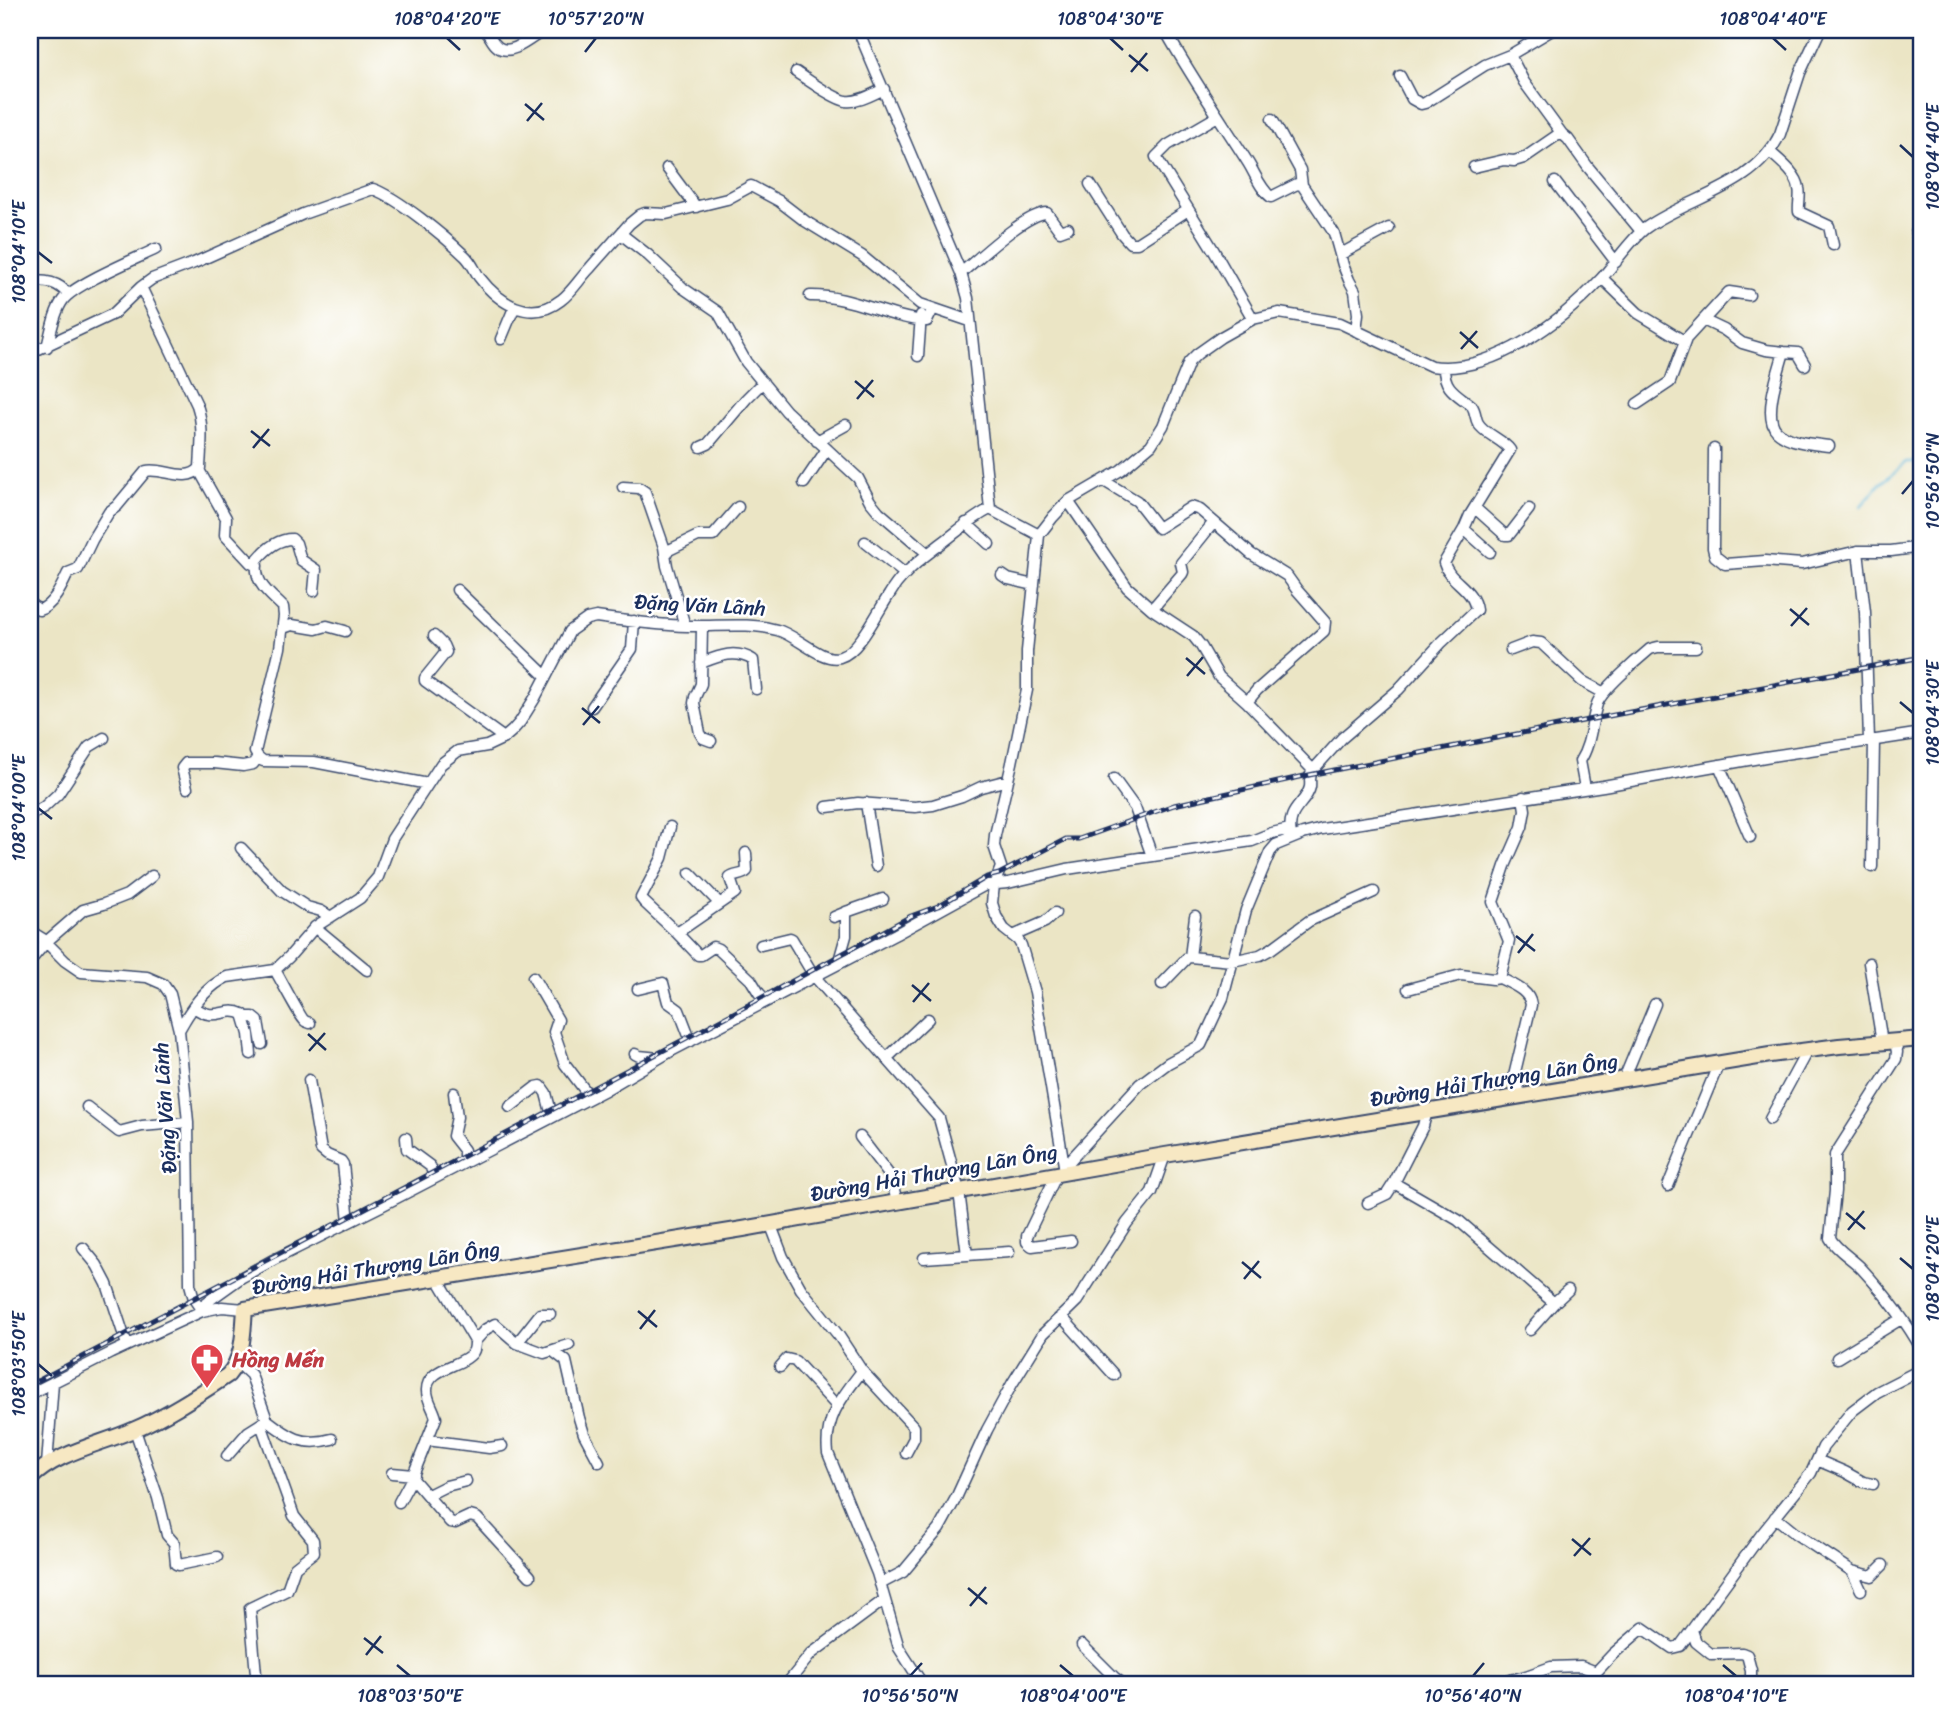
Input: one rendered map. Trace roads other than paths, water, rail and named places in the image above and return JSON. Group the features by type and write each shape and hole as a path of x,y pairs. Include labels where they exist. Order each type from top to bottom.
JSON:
{"street":[{"path":"484,30 496,46 505,50 513,49 544,30"},
{"path":"858,30 961,273 968,298 990,509 1039,535"},
{"path":"1165,30 1269,197 1297,184 1302,185"},
{"path":"1400,76 1412,99 1421,104 1485,65 1510,55 1552,30"},
{"path":"1062,1171 1035,992 1021,946 1004,929 992,903 994,885 1001,867 994,846 995,835 1027,690 1027,651 1039,535 1068,501 1104,481 1151,445 1163,426 1189,362 1197,354 1253,319 1279,313 1340,323 1431,366 1444,368 1479,362 1516,346 1569,310 1602,278 1641,231 1667,214 1744,176 1759,164 1770,152 1780,134 1800,73 1819,30"},
{"path":"1510,55 1528,88 1562,134 1641,231"},
{"path":"796,72 846,101 859,100 884,89"},
{"path":"1218,116 1168,145 1156,157 1253,319"},
{"path":"1272,119 1300,170 1302,185 1320,214 1329,223 1355,291 1358,314 1356,331"},
{"path":"1474,167 1524,158 1562,134"},
{"path":"1770,152 1797,181 1800,188 1799,212 1829,226 1833,245"},
{"path":"667,168 696,206"},
{"path":"1555,182 1616,262"},
{"path":"1090,184 1130,243 1137,243 1188,210"},
{"path":"30,354 113,314 141,287 159,276 303,214 373,189 456,247 468,258 490,289 514,308 540,309 561,300 640,215 666,214 727,200 748,187 754,187 862,256 920,304 970,321"},
{"path":"961,273 1013,230 1041,213 1047,213 1060,231 1068,228"},
{"path":"1341,254 1389,228"},
{"path":"1916,233 1922,251"},
{"path":"621,234 683,288 718,312 746,362 786,411 858,478 873,507 927,553"},
{"path":"47,347 60,305 68,295 156,249"},
{"path":"1602,278 1638,313 1680,340 1686,340"},
{"path":"30,282 60,286 68,295"},
{"path":"141,287 201,417 199,470 226,518 225,535 257,566"},
{"path":"1637,404 1670,382 1686,340 1729,292 1749,295"},
{"path":"810,296 836,297 891,315 921,321 927,321 933,309"},
{"path":"918,356 920,304"},
{"path":"501,339 514,308"},
{"path":"1703,320 1742,343 1766,350 1798,353 1805,365"},
{"path":"1784,352 1773,396 1770,418 1773,426 1784,436 1829,446"},
{"path":"1071,1241 1032,1246 1027,1242 1027,1236 1062,1171 1140,1084 1168,1063 1201,1045 1220,1006 1246,910 1270,852 1291,834 1294,811 1309,789 1309,775 1342,738 1398,690 1441,643 1475,613 1476,608 1468,590 1444,566 1470,514 1510,450 1479,425 1475,410 1449,388 1444,378 1444,368"},
{"path":"701,447 708,444 763,382"},
{"path":"817,441 846,425"},
{"path":"804,483 827,449"},
{"path":"1714,449 1713,548 1719,561 1726,564 1765,561 1802,564 1858,551 1922,547"},
{"path":"30,604 39,611 46,608 68,573 78,569 108,512 117,506 146,471 154,470 172,475 199,470"},
{"path":"1104,481 1137,501 1158,528 1191,508 1200,510 1251,554 1287,576 1325,622 1324,631 1247,702"},
{"path":"623,487 639,488 645,492 664,547 685,626"},
{"path":"1068,501 1127,587 1193,636 1219,677 1313,770"},
{"path":"665,552 698,536 713,536 738,507"},
{"path":"1475,508 1505,535 1509,535 1530,509"},
{"name":"Đặng Văn Lãnh","path":"504,738 520,722 565,638 587,619 596,617 685,626 767,627 782,631 829,657 840,657 851,650 859,640 905,574 966,523 990,509"},
{"path":"1152,608 1182,574 1181,563 1214,522"},
{"path":"966,523 989,544"},
{"path":"1464,529 1490,552"},
{"path":"314,591 316,570 301,560 292,539 269,547 257,560 265,592 283,607 283,628 255,752 263,761 314,762 428,784"},
{"path":"865,542 905,574"},
{"path":"1858,551 1865,612 1871,741 1872,867"},
{"path":"1002,575 1034,585"},
{"path":"457,590 546,676"},
{"path":"592,707 632,649 634,621"},
{"path":"283,628 292,625 316,629 327,626 345,631"},
{"path":"702,626 701,684 694,703 700,733 703,738 711,741"},
{"path":"310,1023 301,1017 275,970 316,928 360,898 371,886 378,877 392,839 441,764 458,751 487,746 504,738 425,681 446,652 434,636"},
{"path":"1511,650 1532,642 1541,643 1582,681 1604,693"},
{"path":"1586,788 1580,761 1587,750 1597,702 1604,693 1650,649 1696,647"},
{"path":"701,663 725,654 747,656 755,665 756,689"},
{"path":"31,1391 201,1309 242,1278 590,1097 985,885 1068,869 1252,841 1272,833 1291,834 1922,733"},
{"path":"30,815 58,794 89,747 104,738"},
{"path":"187,788 182,768 186,763 243,766 253,764 258,757"},
{"path":"1719,765 1750,837"},
{"path":"1114,779 1135,808 1152,856"},
{"path":"827,807 866,803 915,807 933,805 1008,780"},
{"path":"1500,978 1509,941 1493,902 1505,866 1520,835 1524,820 1523,797"},
{"path":"866,803 876,866"},
{"path":"670,827 662,858 642,898 643,902 698,954 701,955 713,947 718,949 751,980 767,1001"},
{"path":"241,848 282,891 307,907 331,917"},
{"path":"677,933 735,893 730,878 747,871 746,853"},
{"path":"690,873 719,903"},
{"path":"30,961 83,910 127,895 152,876"},
{"path":"1190,957 1232,961 1265,953 1310,921 1374,892"},
{"path":"834,917 883,899"},
{"path":"838,964 846,936 846,912"},
{"path":"1013,936 1045,922 1055,913"},
{"path":"1162,984 1190,957 1195,916"},
{"path":"316,928 367,970"},
{"path":"30,931 81,972 147,977 163,984 169,990 180,1030"},
{"path":"761,946 792,939 814,976 939,1118 959,1191 967,1255"},
{"path":"1869,963 1888,1042 1897,1052 1896,1059 1835,1155 1830,1234 1833,1243 1853,1259 1881,1290 1922,1350"},
{"name":"Đặng Văn Lãnh","path":"201,1309 190,1284 188,1122 180,1030 194,1007 220,980 275,970"},
{"path":"1408,989 1461,975 1500,978 1525,992 1531,1005 1514,1076 1521,1096"},
{"path":"533,977 558,1020 554,1032 565,1064 590,1097"},
{"path":"638,989 663,983 668,1002 679,1010 691,1041"},
{"path":"1624,1079 1655,1004"},
{"path":"194,1007 208,1015 239,1012 246,1017 253,1017 258,1021 261,1044"},
{"path":"246,1017 251,1054"},
{"path":"887,1058 928,1019"},
{"name":"Đường Hải Thượng Lãn Ông","path":"237,1362 245,1309 743,1229 1062,1171 1719,1063 1808,1049 1922,1040"},
{"path":"1770,1119 1808,1049"},
{"path":"635,1054 659,1058"},
{"path":"1668,1186 1719,1063"},
{"path":"309,1080 321,1150 343,1164 349,1221"},
{"path":"510,1107 541,1086 546,1093 552,1116"},
{"path":"454,1093 457,1117 453,1136 464,1150 464,1162"},
{"path":"88,1107 120,1132 142,1126 188,1122"},
{"path":"1368,1203 1387,1194 1423,1126 1427,1111"},
{"path":"860,1137 890,1176 897,1201"},
{"path":"406,1138 407,1149 430,1166 435,1177"},
{"path":"880,1584 903,1572 939,1529 986,1430 1012,1384 1043,1334 1077,1301 1127,1223 1152,1192 1165,1155"},
{"path":"1394,1183 1458,1220 1554,1303"},
{"path":"770,1223 783,1257 801,1289 839,1336 862,1371 915,1427 914,1438 906,1452"},
{"path":"83,1248 102,1273 127,1345"},
{"path":"924,1258 1009,1252"},
{"path":"399,1502 413,1477 436,1418 427,1395 427,1385 438,1373 471,1355 475,1349 475,1341 438,1279"},
{"path":"1531,1330 1568,1290"},
{"path":"201,1309 245,1309"},
{"path":"517,1343 540,1314 551,1314"},
{"path":"1061,1316 1114,1375"},
{"path":"1837,1358 1901,1319"},
{"path":"475,1341 495,1324 517,1343 544,1353 569,1345"},
{"path":"553,1351 566,1361 579,1418 598,1462"},
{"path":"780,1367 787,1359 795,1361 836,1405"},
{"path":"30,1479 47,1465 135,1430 228,1375 237,1362 251,1375 294,1516 314,1545 314,1552 295,1567 287,1590 250,1608 257,1685"},
{"path":"1584,1685 1643,1628 1672,1648 1680,1646 1775,1517 1811,1473 1824,1447 1858,1405 1922,1369"},
{"path":"862,1371 836,1405 828,1435 828,1453 880,1584 899,1648 923,1685"},
{"path":"47,1465 53,1382"},
{"path":"264,1422 306,1443 320,1443 332,1439"},
{"path":"227,1456 248,1432 264,1422"},
{"path":"135,1430 158,1498 167,1535 174,1544 176,1564 217,1557"},
{"path":"427,1440 489,1448 502,1446"},
{"path":"1817,1460 1873,1485"},
{"path":"392,1473 413,1477 450,1522 455,1523 470,1516 477,1518 530,1576"},
{"path":"428,1495 454,1483 466,1481"},
{"path":"1775,1517 1852,1572 1872,1576 1883,1564"},
{"path":"1852,1572 1861,1590"},
{"path":"786,1685 811,1654 884,1600"},
{"path":"1692,1630 1696,1642 1711,1654 1748,1655 1751,1685"},
{"path":"1082,1645 1116,1683"},
{"path":"1491,1685 1551,1667 1581,1666 1596,1672"},
{"path":"1526,1676 1537,1685"}],"waterway":[{"path":"1861,506 1879,485 1906,462 1922,462"}],"railway":[{"path":"30,1385 582,1094 911,916 938,906 987,877 999,874 1066,839 1079,839 1174,805 1309,775 1922,657"}],"place":[{"name":"Hồng Mến","path":"207,1390"}]}
